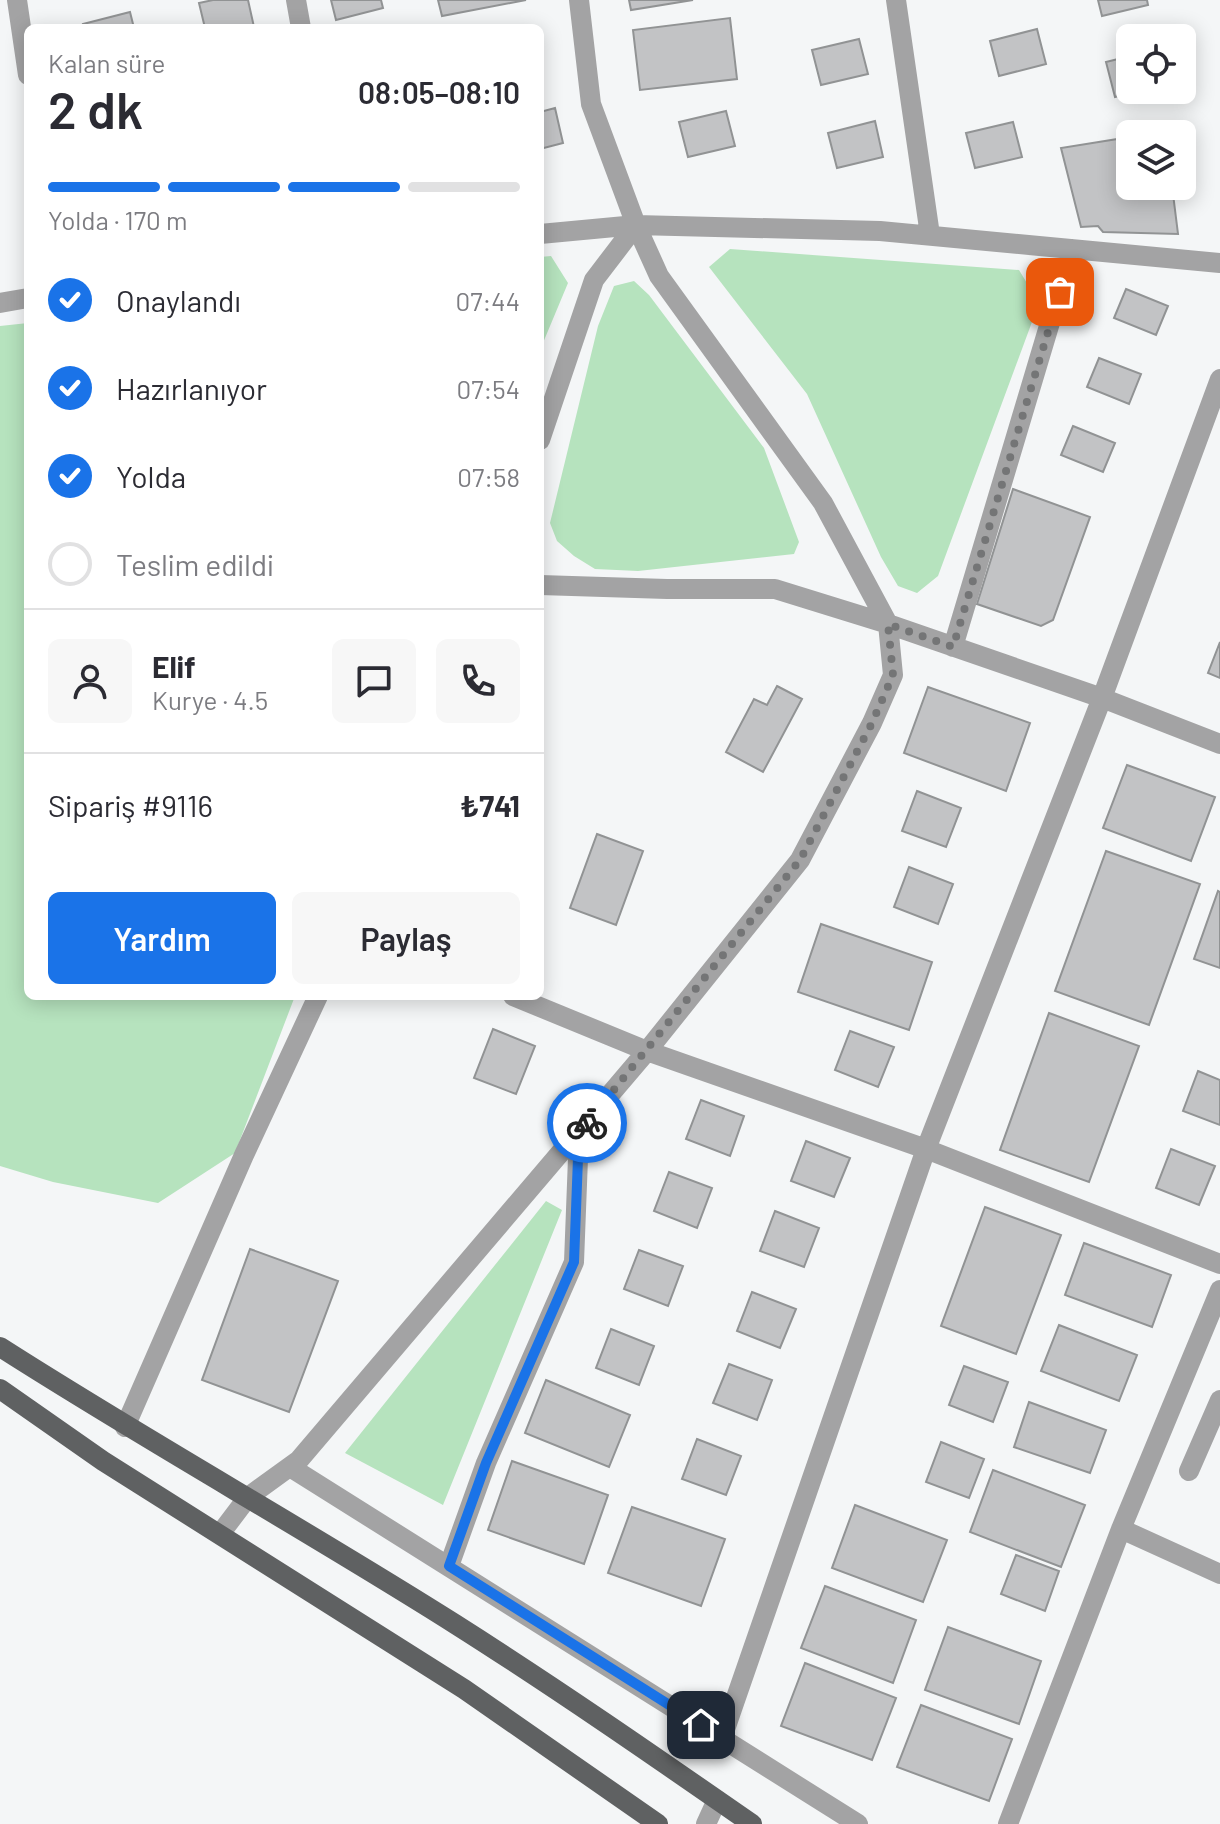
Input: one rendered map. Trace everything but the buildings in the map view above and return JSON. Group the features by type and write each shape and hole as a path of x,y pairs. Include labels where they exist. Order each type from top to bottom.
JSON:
{"main road":[{"path":"0,1347 125,1427 248,1497 457,1625 752,1824"},
{"path":"0,1389 103,1461 464,1689 658,1824"}],"street":[{"path":"17,0 24,48"},
{"path":"296,0 300,24"},
{"path":"220,1534 248,1497 299,1460 647,1051 800,860 872,723 893,675 888,624 823,503 659,276 636,225 591,104 579,0"},
{"path":"896,0 930,235"},
{"path":"544,428 594,280 636,225"},
{"path":"544,234 636,225 880,231 1220,263"},
{"path":"953,647 1072,249"},
{"path":"0,303 24,299"},
{"path":"722,1738 926,1149 1102,698 1220,379"},
{"path":"544,585 775,589 888,624 1102,698 1220,744"},
{"path":"125,1427 244,1155 316,1000"},
{"path":"523,1000 647,1051 926,1149 1220,1264"},
{"path":"449,1566 486,1463 574,1262 579,1132"},
{"path":"1008,1824 1121,1529 1220,1290"},
{"path":"1189,1471 1220,1400"},
{"path":"290,1467 858,1824"},
{"path":"1121,1529 1220,1574"},
{"path":"706,1824 717,1800"}],"green space":[{"path":"730,249 1019,270 1039,303 938,576 917,593 898,586 881,557 807,394 709,267"},
{"path":"551,256 568,283 544,340 544,257"},
{"path":"634,281 649,295 764,448 799,542 794,554 638,571 595,569 557,541 550,523 598,326 614,286"},
{"path":"24,323 24,1000 293,1000 235,1153 158,1203 53,1182 0,1166 0,326"},
{"path":"546,1201 562,1210 443,1505 345,1453"}],"way so far":[{"path":"587,1123 800,860 872,723 893,675 888,624 953,647 1060,292"}],"route":[{"path":"587,1123 579,1132 574,1262 486,1463 449,1566 701,1725"}]}
